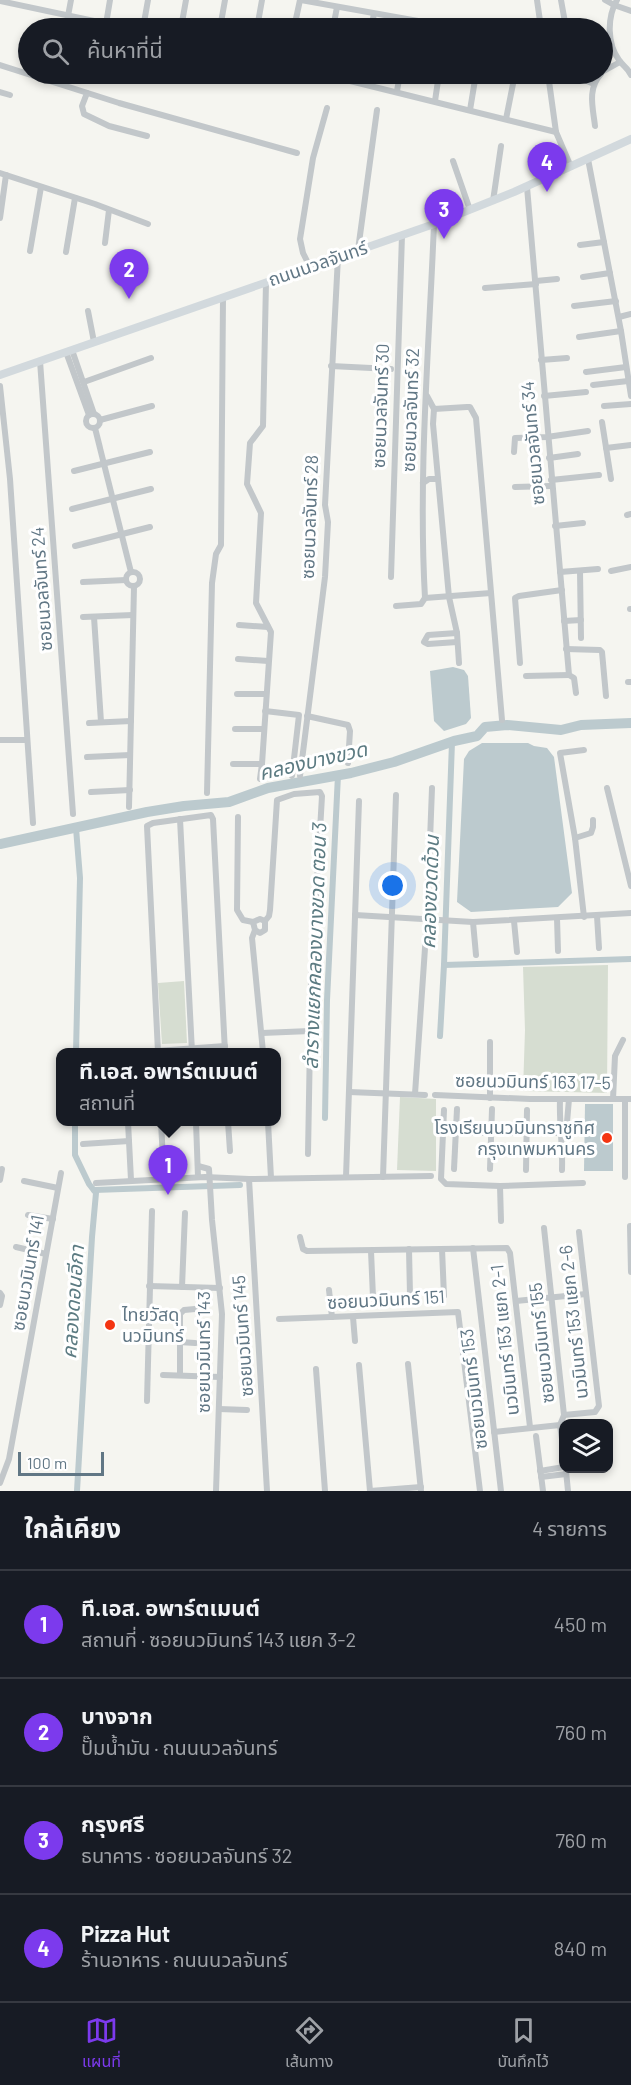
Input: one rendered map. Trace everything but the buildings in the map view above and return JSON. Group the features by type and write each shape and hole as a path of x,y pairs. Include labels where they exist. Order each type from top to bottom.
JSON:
{"main road":[{"name":"ถนนนวลจันทร์","path":"0,375 434,224 527,187 631,139"}],"street":[{"path":"34,8 35,0"},
{"path":"68,16 71,0"},
{"path":"107,18 110,0"},
{"path":"144,18 148,0"},
{"path":"183,18 186,0"},
{"path":"221,18 225,0"},
{"path":"259,18 262,0"},
{"path":"296,18 301,0 398,18"},
{"path":"537,0 540,18"},
{"path":"561,0 564,18"},
{"path":"606,0 631,11"},
{"path":"0,1 78,18"},
{"path":"612,18 615,3"},
{"path":"335,18 337,7"},
{"path":"373,18 374,14"},
{"path":"613,47 620,62 626,66 631,75"},
{"path":"613,66 620,62"},
{"path":"0,65 18,71"},
{"path":"59,84 297,153"},
{"path":"366,84 556,132"},
{"path":"397,91 398,84"},
{"path":"435,101 438,84"},
{"path":"470,110 474,84"},
{"path":"506,119 513,84"},
{"path":"549,84 556,132 571,167"},
{"path":"594,84 591,96 595,126"},
{"path":"0,92 10,95"},
{"path":"87,93 82,109 85,115 109,126 147,136"},
{"path":"310,267 303,253 300,239 313,158 327,108"},
{"path":"358,250 377,110"},
{"path":"493,201 501,146"},
{"path":"588,159 618,317 628,352 626,367 631,396"},
{"path":"453,161 470,210"},
{"path":"0,218 3,174 148,224"},
{"path":"30,251 41,187"},
{"name":"ซอยนวลจันทร์ 34","path":"527,187 566,649 569,675 574,678 576,693"},
{"path":"66,252 75,198"},
{"path":"105,243 109,210"},
{"name":"ซอยนวลจันทร์ 32","path":"425,598 423,441 434,224"},
{"name":"ซอยนวลจันทร์ 30","path":"391,577 402,235"},
{"path":"580,245 604,242"},
{"name":"ซอยนวลจันทร์ 28","path":"300,776 325,577 328,522 325,505 338,257"},
{"path":"582,277 610,273"},
{"path":"485,288 557,279"},
{"path":"260,779 270,633 256,603 261,513 247,484 250,443 263,426 266,282"},
{"path":"207,793 212,584 216,554 221,545 223,297"},
{"path":"574,306 616,301"},
{"path":"88,311 94,342"},
{"path":"618,317 631,314"},
{"path":"579,337 621,331"},
{"path":"69,351 84,382 92,415 87,424 95,428"},
{"path":"69,351 92,415 100,420 152,406"},
{"path":"84,382 151,358"},
{"path":"541,360 567,358"},
{"name":"ซอยนวลจันทร์ 24","path":"40,361 73,814"},
{"path":"331,366 391,369"},
{"path":"586,372 626,367"},
{"path":"593,385 628,381"},
{"path":"0,386 10,479 33,823"},
{"path":"544,396 586,392"},
{"path":"427,396 434,409 433,424 449,597 457,633 459,663"},
{"path":"604,406 631,404"},
{"path":"434,409 470,407 476,418 502,720"},
{"path":"95,428 100,424 100,420"},
{"path":"602,422 611,479"},
{"path":"95,428 131,572"},
{"path":"514,452 515,438 547,437 588,431"},
{"path":"606,448 631,445"},
{"path":"74,471 150,452"},
{"path":"549,458 578,454"},
{"path":"515,486 599,475"},
{"path":"423,483 429,479 438,479"},
{"path":"72,509 151,489"},
{"path":"555,526 583,523"},
{"path":"75,546 150,527"},
{"path":"611,570 631,567"},
{"path":"560,572 598,569"},
{"path":"580,571 581,638"},
{"path":"131,572 127,575 126,580 128,585 134,587"},
{"path":"131,572 138,573 141,578 140,583 134,587"},
{"path":"83,582 126,580"},
{"path":"129,807 134,587"},
{"path":"520,663 515,598 562,590"},
{"path":"396,606 421,604 425,598 491,593"},
{"path":"83,617 133,615"},
{"path":"94,617 100,722"},
{"path":"564,621 581,620"},
{"path":"239,625 268,627"},
{"path":"457,633 428,635 424,642 428,644 457,642"},
{"path":"566,649 600,650 602,652 606,696"},
{"path":"238,659 268,660"},
{"path":"526,676 569,675"},
{"path":"237,694 265,694"},
{"path":"265,711 299,715 292,776"},
{"path":"307,716 348,725 350,731 348,763"},
{"path":"89,723 131,721"},
{"path":"235,729 264,729"},
{"path":"0,740 26,740"},
{"path":"584,750 560,753 575,838 584,917"},
{"path":"87,757 130,755"},
{"path":"233,764 262,764"},
{"path":"416,1094 432,788"},
{"path":"607,788 631,886"},
{"path":"91,792 130,790"},
{"path":"255,930 263,932 266,927 265,921 269,916 277,800 294,794 320,792 322,796 310,1031 308,1154"},
{"path":"382,1177 396,795"},
{"path":"346,1177 359,801"},
{"path":"158,1048 147,826 153,823 208,815 213,817 225,1048"},
{"path":"238,816 237,910 243,920 265,921"},
{"path":"180,819 192,1048"},
{"path":"575,838 591,833 593,820"},
{"path":"355,915 473,922 631,914"},
{"path":"597,916 599,948"},
{"path":"556,918 558,951"},
{"path":"514,921 517,952"},
{"path":"254,922 255,930 252,938 263,1048"},
{"path":"473,922 476,955"},
{"path":"262,1033 310,1031"},
{"path":"613,1099 615,1056 623,1040"},
{"path":"490,1042 490,1098"},
{"path":"349,1092 425,1095"},
{"name":"ซอยนวมินทร์ 163 17-5","path":"435,1095 490,1098 628,1099"},
{"path":"560,1099 563,1133 562,1170"},
{"path":"563,1133 569,1099"},
{"path":"625,1177 628,1099"},
{"path":"454,1168 456,1109"},
{"path":"490,1169 492,1109"},
{"path":"444,1110 442,1182 450,1185 500,1186 583,1183"},
{"path":"526,1170 527,1110"},
{"path":"128,1126 131,1180"},
{"path":"161,1126 164,1178"},
{"path":"196,1126 198,1177"},
{"path":"228,1126 230,1151"},
{"path":"268,1126 271,1178"},
{"path":"456,1133 563,1133"},
{"path":"84,1144 129,1142"},
{"path":"198,1166 209,1169 209,1177"},
{"path":"0,1180 2,1169"},
{"name":"ซอยนวมินทร์ 141","path":"0,1483 9,1459 61,1173"},
{"path":"96,1183 198,1177 249,1179 431,1176"},
{"name":"ซอยนวมินทร์ 143","path":"209,1177 222,1314 216,1491"},
{"name":"ซอยนวมินทร์ 145","path":"249,1179 267,1491"},
{"path":"24,1181 58,1188"},
{"path":"500,1186 501,1221"},
{"path":"147,1401 152,1211"},
{"path":"182,1287 185,1213"},
{"path":"28,1215 52,1219"},
{"path":"630,1226 631,1272"},
{"name":"ซอยนวมินทร์ 155","path":"544,1228 564,1415 562,1419"},
{"name":"นวมินทร์ 153 แยก 2-6","path":"564,1415 594,1412 599,1406 579,1232"},
{"path":"300,1237 303,1249 307,1251 473,1248"},
{"path":"16,1246 46,1254"},
{"name":"นวมินทร์ 153 แยก 2-1","path":"473,1248 504,1247 509,1250 530,1427"},
{"name":"ซอยนวมินทร์ 153","path":"473,1248 501,1491"},
{"path":"442,1249 444,1296"},
{"path":"409,1250 410,1295"},
{"path":"371,1251 373,1297"},
{"path":"149,1286 220,1288"},
{"path":"329,1290 332,1317"},
{"path":"0,1293 2,1296 0,1305"},
{"path":"516,1301 586,1294"},
{"path":"180,1375 179,1342 182,1311 195,1309"},
{"name":"ซอยนวมินทร์ 151","path":"279,1319 458,1312 480,1491"},
{"path":"352,1317 355,1341"},
{"path":"179,1342 195,1343"},
{"path":"359,1365 370,1491 421,1489 408,1364"},
{"path":"316,1369 325,1491"},
{"path":"163,1375 220,1377"},
{"path":"219,1409 247,1410"},
{"path":"494,1432 559,1425"},
{"path":"536,1436 543,1491"},
{"path":"541,1474 559,1471"},
{"path":"565,1473 568,1491"}],"shaded area":[{"path":"453,667 464,670 468,676 471,718 466,724 444,731 434,721 430,671"},
{"path":"482,743 528,743 547,748 554,757 572,893 558,907 471,912 457,902 464,759 469,751"},
{"path":"608,965 607,1093 523,1091 525,1030 523,967"},
{"path":"184,981 187,1043 162,1044 158,983"},
{"path":"400,1097 436,1099 436,1171 397,1170"},
{"path":"585,1104 613,1104 613,1171 584,1171"}],"waterway":[{"name":"คลองบางขวด","path":"0,844 147,812 229,802 268,788 351,773 477,736 485,727 507,725 561,730 581,725 631,723"},
{"name":"คลองขวดด้วน","path":"452,742 444,965 631,959"},
{"name":"ลำรางแยกคลองบางขวด ตอน 3","path":"325,1118 327,1000 338,775"},
{"name":"คลองดอนอีกา","path":"76,828 80,878 76,1048"},
{"path":"440,1036 444,965"},
{"name":"คลองดอนอีกา","path":"75,1126 75,1155 96,1193 77,1491"},
{"path":"94,1190 240,1185"}],"place":[{"name":"Pizza Hut","path":"547,192"},
{"name":"กรุงศรี","path":"444,239"},
{"name":"บางจาก","path":"129,299"},
{"name":"โรงเรียนนวมินทราชูทิศ กรุงเทพมหานคร","path":"607,1138"},
{"name":"ที.เอส. อพาร์ตเมนต์","path":"168,1195"},
{"name":"ไทยวัสดุ นวมินทร์","path":"110,1325"}]}
